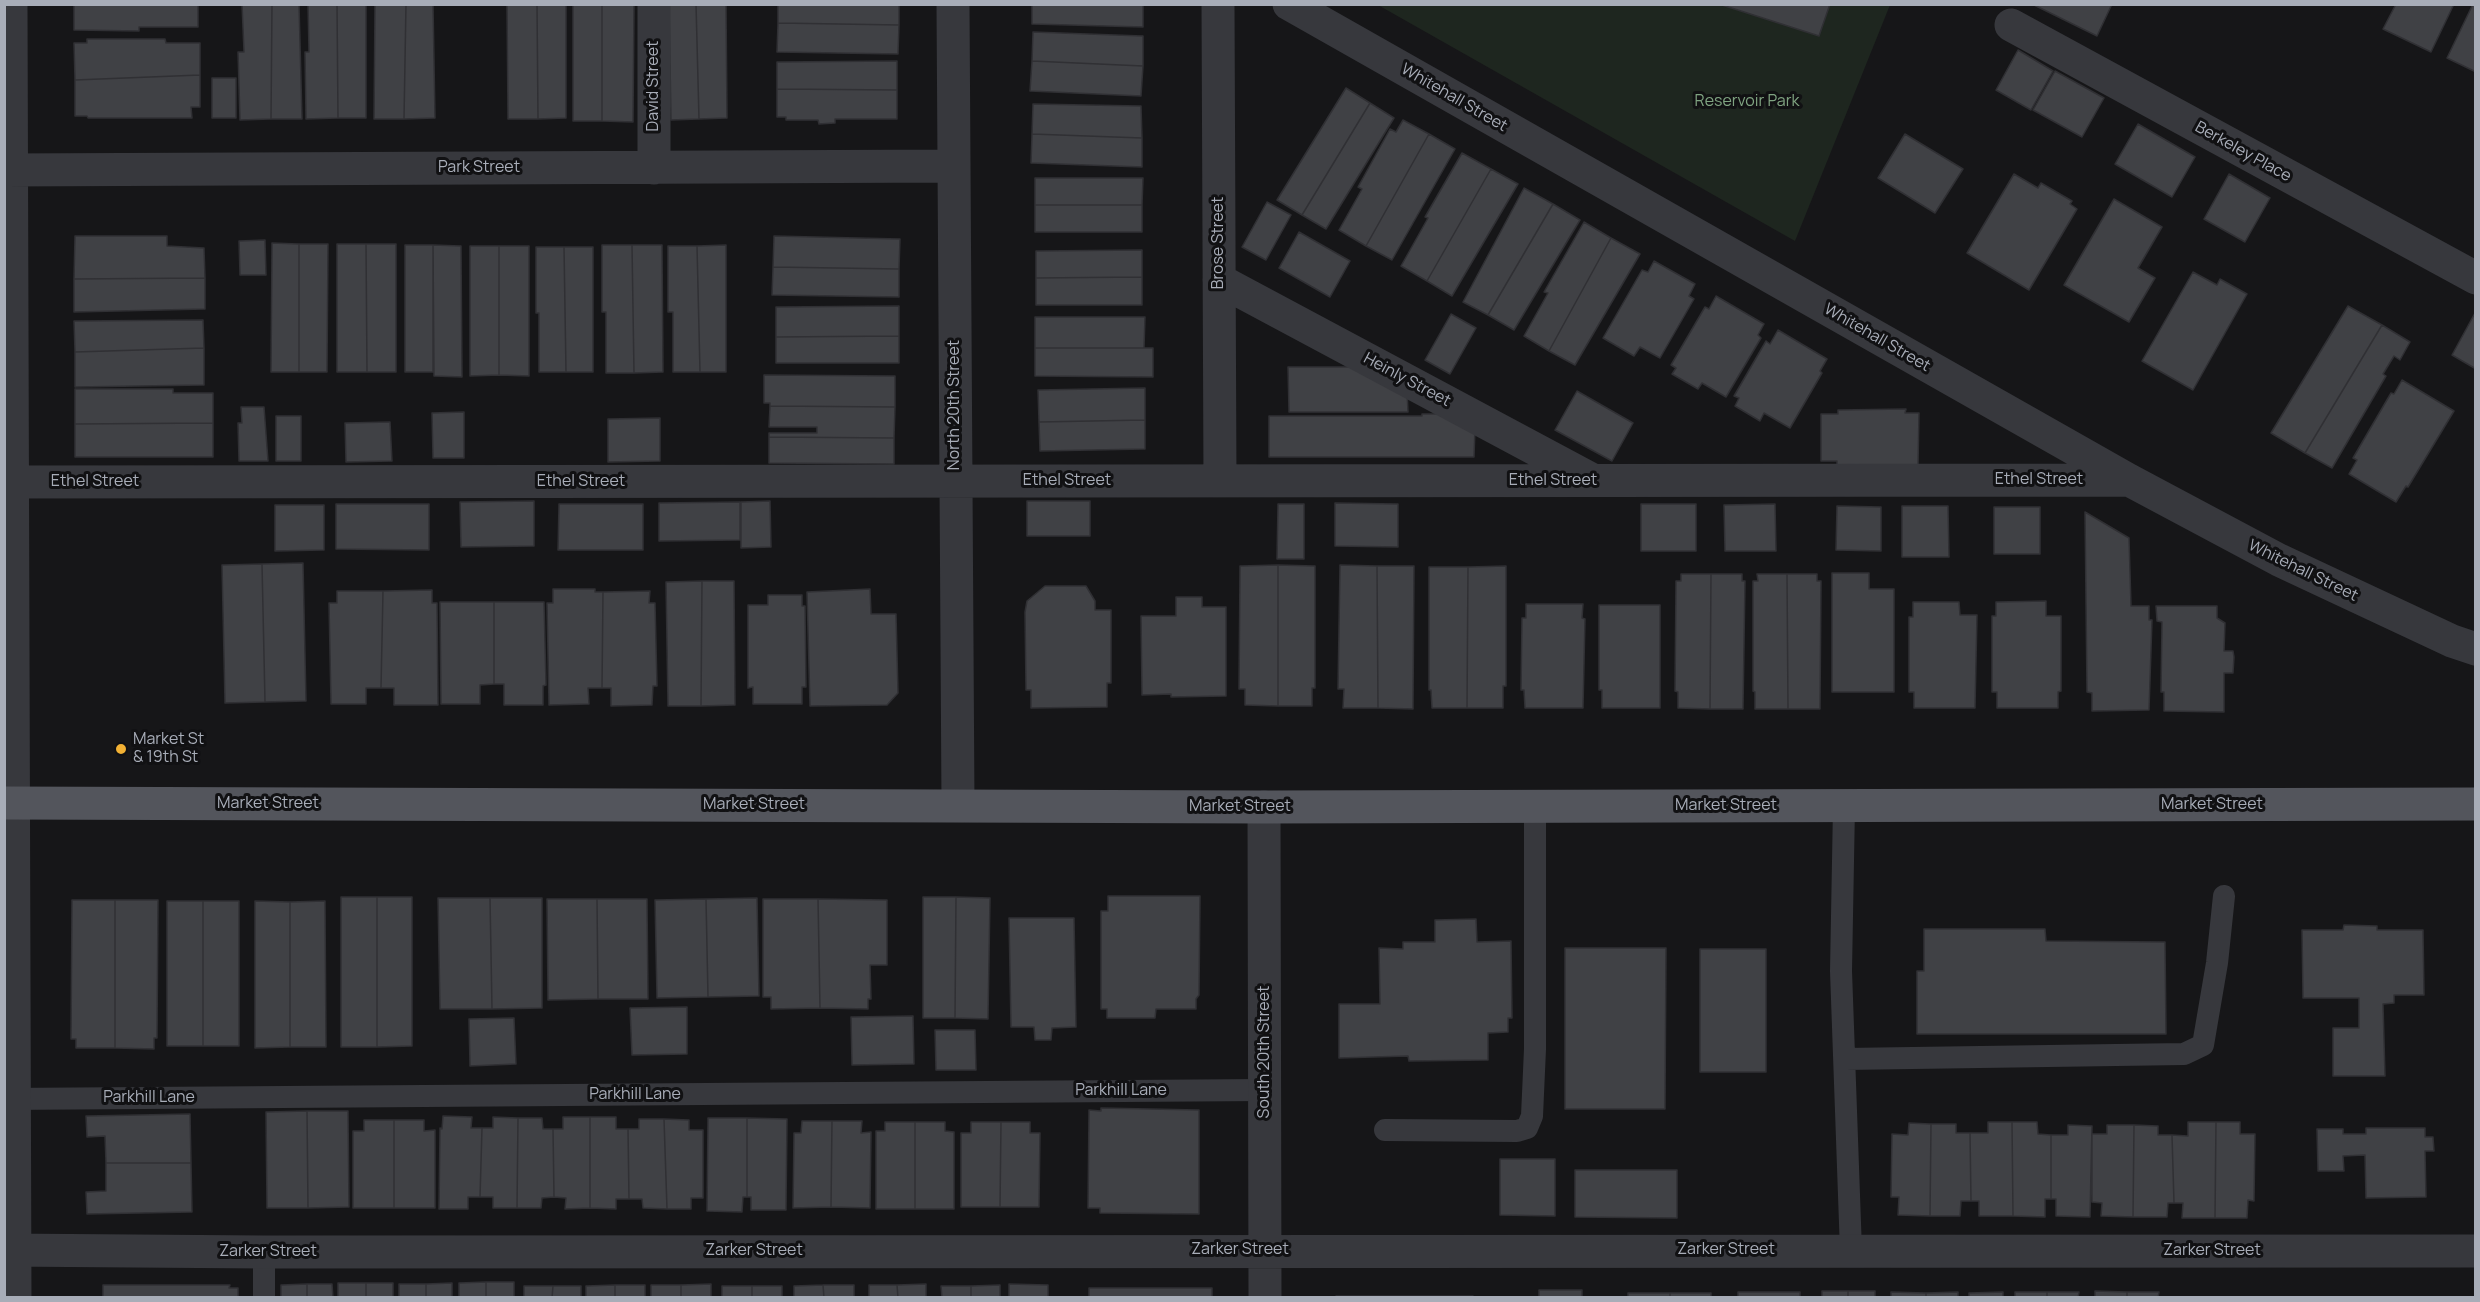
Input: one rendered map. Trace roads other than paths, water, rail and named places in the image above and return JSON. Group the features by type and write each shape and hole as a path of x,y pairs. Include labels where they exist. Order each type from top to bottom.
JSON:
{"main road":[{"name":"Market Street","path":"10,803 1264,807 2475,804"}],"street":[{"path":"12,4 8,170 10,1250 15,1298"},
{"name":"David Street","path":"654,4 654,168"},
{"name":"North 20th Street","path":"953,4 958,806"},
{"name":"Brose Street","path":"1218,4 1220,481"},
{"name":"Whitehall Street","path":"1289,4 2129,480 2278,560 2452,641 2475,649"},
{"name":"Berkeley Place","path":"2010,25 2475,278"},
{"name":"Park Street","path":"8,170 954,166"},
{"name":"Heinly Street","path":"1219,280 1594,481"},
{"name":"Ethel Street","path":"9,482 2129,480"},
{"name":"South 20th Street","path":"1264,807 1265,1298"},
{"name":"Zarker Street","path":"10,1250 264,1252 2475,1251"}],"lane":[{"path":"1385,1130 1517,1131 1527,1128 1532,1116 1535,1049 1535,806"},
{"path":"1844,806 1841,971 1851,1251"},
{"path":"1845,1059 2184,1054 2203,1045 2217,963 2224,896"},
{"name":"Parkhill Lane","path":"10,1099 1265,1090"},
{"path":"264,1252 264,1298"}],"place":[{"name":"Market St & 19th St","path":"121,749"}],"park label":[{"name":"Reservoir Park","path":"1747,102"}]}
